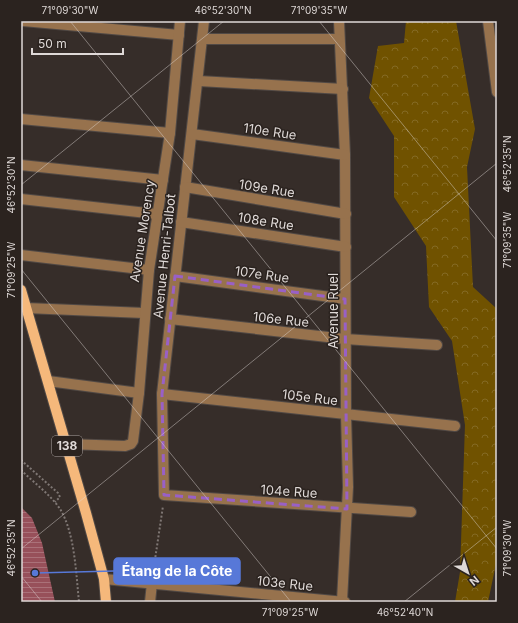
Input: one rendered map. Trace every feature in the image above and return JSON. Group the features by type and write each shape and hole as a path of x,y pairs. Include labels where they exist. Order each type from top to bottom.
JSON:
{"main road":[{"name":"138","path":"21,290 104,579 106,602"}],"street":[{"path":"23,21 179,35"},
{"name":"Avenue Morency","path":"66,444 130,444 133,440 139,393 148,270 170,133 180,21"},
{"name":"Avenue Henri-Talbot","path":"164,495 162,394 184,187 199,81 204,21"},
{"name":"Avenue Ruel","path":"339,21 338,40 343,89 345,155 345,339 348,487 343,602"},
{"path":"488,21 497,92"},
{"path":"203,39 338,40"},
{"path":"199,81 343,89"},
{"path":"21,119 170,133"},
{"name":"110e Rue","path":"192,134 345,155"},
{"path":"21,165 163,180"},
{"name":"109e Rue","path":"184,187 346,214"},
{"path":"21,199 156,214"},
{"name":"108e Rue","path":"181,222 346,247"},
{"path":"21,255 148,270"},
{"name":"107e Rue","path":"175,276 345,299"},
{"path":"26,308 144,313"},
{"name":"106e Rue","path":"170,319 345,339 437,345"},
{"path":"48,381 139,393"},
{"name":"105e Rue","path":"162,394 454,426"},
{"name":"104e Rue","path":"164,495 347,509 411,512"},
{"name":"103e Rue","path":"104,579 343,602"},
{"path":"150,602 152,583"}],"path":[{"path":"21,460 58,493 60,497 55,502"},
{"path":"21,470 55,502 61,511 70,539 79,602"},
{"path":"152,583 164,495"}],"highlighted area":[{"path":"175,276 345,299 347,509 164,495 162,394"}],"green space":[{"path":"406,21 456,21 475,129 467,167 473,287 497,309 497,559 488,602 455,602 460,572 465,425 452,341 429,307 426,246 394,197 394,136 369,98 378,46 404,43"}],"shaded area":[{"path":"21,507 32,518 42,543 55,602 21,602"}],"place":[{"name":"Étang de la Côte","path":"35,573"}]}
